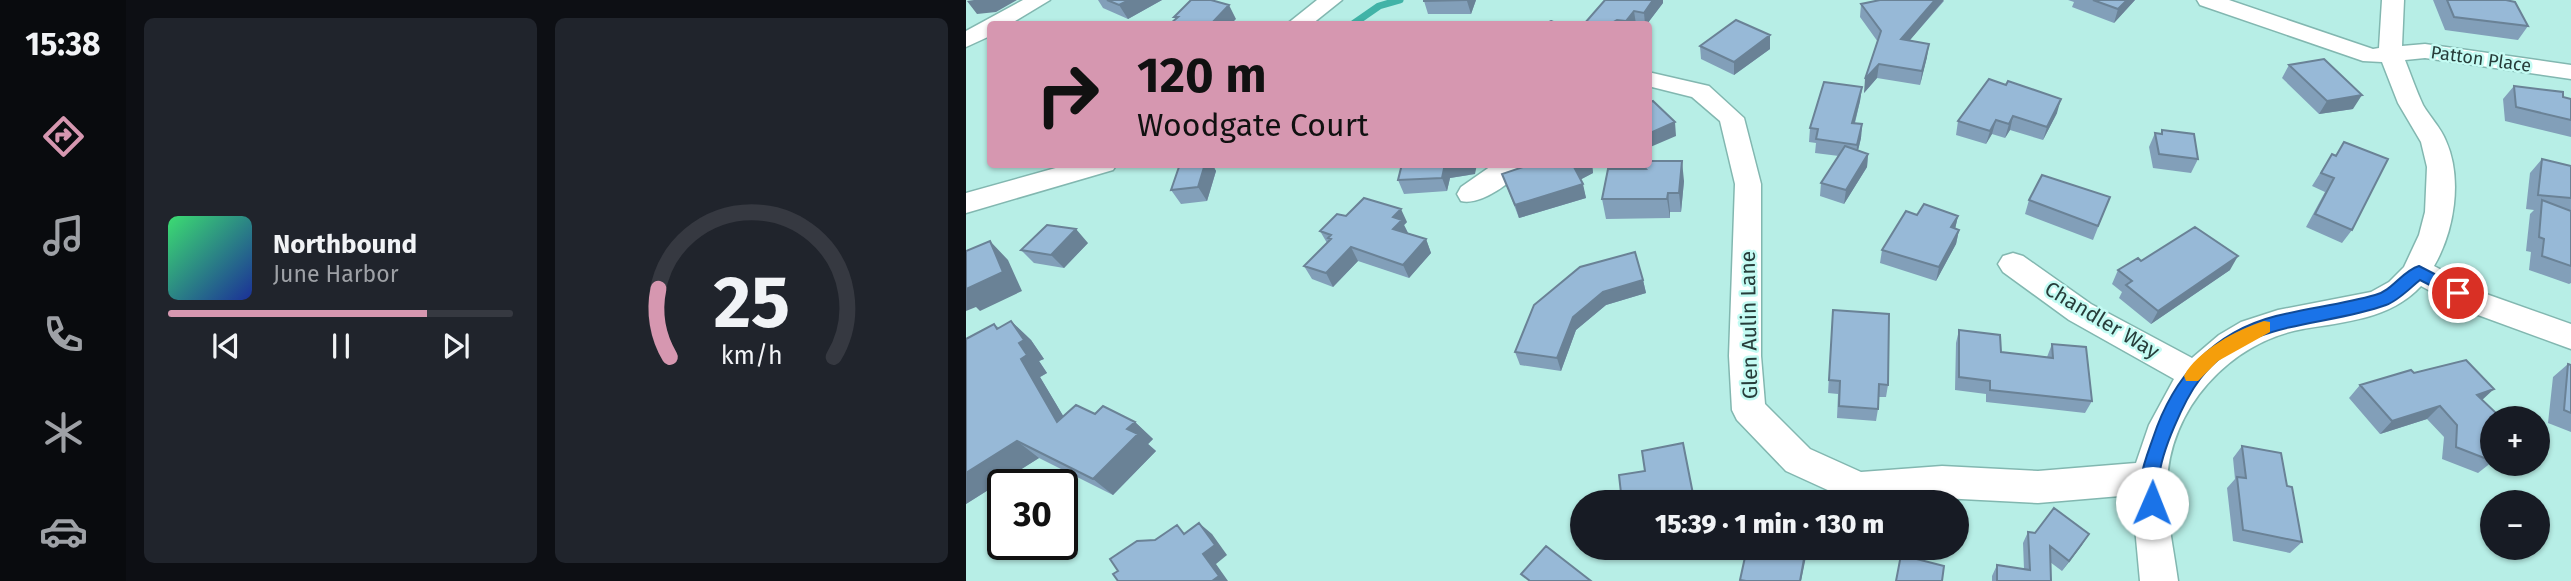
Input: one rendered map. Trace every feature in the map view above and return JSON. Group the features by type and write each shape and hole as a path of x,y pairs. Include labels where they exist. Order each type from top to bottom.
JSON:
{"street":[{"path":"1002,21 1039,0"},
{"path":"1302,21 1331,0"},
{"name":"Patton Place","path":"2208,0 2371,56 2425,51 2571,72"},
{"path":"2159,581 2149,478 2166,425 2193,374 2212,356 2250,332 2275,323 2384,300 2419,272 2442,205 2436,147 2410,103 2390,53 2393,0"},
{"path":"966,40 987,29"},
{"name":"Glen Aulin Lane","path":"1652,80 1700,91 1732,118 1748,184 1745,356 1749,410 1798,460 1859,488 1942,481 2038,487 2149,478"},
{"path":"966,203 1090,168"},
{"path":"1471,194 1507,168"},
{"name":"Chandler Way","path":"2013,264 2080,312 2193,374"},
{"path":"2419,272 2478,303 2571,337"}],"building":[{"path":"1107,0 1129,0 1119,5"},
{"path":"1191,0 1211,0 1229,5 1214,21 1173,21 1178,17 1174,17"},
{"path":"1605,0 1653,0 1644,13 1634,11 1626,21 1587,21"},
{"path":"1880,0 1935,0 1901,39 1929,44 1922,71 1879,64 1865,79 1881,31 1861,4"},
{"path":"2093,0 2127,0 2118,9"},
{"path":"2447,0 2515,2 2528,26 2454,17"},
{"path":"1736,20 1770,35 1734,62 1700,46"},
{"path":"2324,59 2362,95 2327,101 2289,65"},
{"path":"1989,79 2006,85 2008,81 2061,99 2047,127 2013,116 2009,124 1996,120 1990,131 1958,121"},
{"path":"1824,82 1862,87 1852,123 1862,124 1857,145 1816,139 1818,129 1810,128"},
{"path":"2514,86 2563,92 2563,97 2571,99 2571,120 2516,107"},
{"path":"1653,101 1675,122 1652,132"},
{"path":"2162,130 2194,134 2198,159 2159,154 2155,133 2162,134"},
{"path":"2344,142 2388,159 2352,230 2315,214 2334,178 2321,173 2332,154 2336,156"},
{"path":"1845,146 1868,154 1846,190 1821,183"},
{"path":"2542,159 2571,166 2571,198 2538,195"},
{"path":"1652,161 1682,161 1679,193 1668,193 1667,199 1602,199 1608,169 1652,168"},
{"path":"1179,168 1204,168 1198,187 1171,190"},
{"path":"1401,168 1444,168 1442,178 1398,180"},
{"path":"1520,168 1575,168 1583,184 1515,205 1502,174"},
{"path":"2042,175 2110,197 2098,226 2029,200"},
{"path":"1364,198 1401,209 1393,217 1402,220 1393,229 1426,239 1403,265 1351,247 1326,273 1304,266 1331,239 1328,238 1331,235 1320,231 1337,214 1346,216"},
{"path":"2542,200 2571,211 2571,266 2542,256 2544,239 2539,237"},
{"path":"1924,204 1958,216 1951,227 1959,230 1939,267 1882,250 1906,211 1917,215"},
{"path":"1047,225 1076,229 1051,255 1021,250"},
{"path":"2195,227 2238,256 2158,311 2126,285 2132,281 2118,270 2138,258 2141,261"},
{"path":"990,241 1003,272 966,289 966,251"},
{"path":"1635,252 1643,280 1603,292 1573,317 1557,358 1515,352 1534,305 1580,267"},
{"path":"1833,310 1889,314 1888,385 1879,384 1878,409 1839,406 1840,381 1829,380"},
{"path":"1011,321 1024,340 1019,343 1027,355 1021,359 1057,422 1076,405 1095,414 1103,406 1135,422 1127,429 1138,434 1093,479 1078,469 1017,441 966,473 966,339 994,324 997,329"},
{"path":"1959,330 2000,335 2001,352 2053,358 2052,344 2086,347 2092,401 1990,390 1990,381 1959,377"},
{"path":"2466,360 2494,389 2477,395 2489,406 2480,406 2480,456 2456,447 2457,425 2440,406 2392,421 2360,385 2411,370 2414,373"},
{"path":"2568,364 2571,365 2571,413 2564,410"},
{"path":"1683,443 1692,490 1621,490 1619,475 1645,471 1642,451"},
{"path":"2242,446 2281,453 2287,486 2292,487 2302,542 2243,530 2237,477 2246,478"},
{"path":"2054,508 2089,534 2069,561 2050,546 2051,581 1997,581 1997,565 2030,570 2028,532 2035,533"},
{"path":"1199,523 1215,545 1203,554 1219,576 1212,581 1118,581 1113,574 1118,571 1110,559 1137,541 1155,540 1177,525 1184,534"},
{"path":"1546,546 1591,581 1530,581 1521,574"},
{"path":"1744,560 1804,560 1800,581 1740,580"},
{"path":"1900,560 1921,560 1944,566 1942,581 1896,581"}],"waterway":[{"path":"1357,21 1379,6 1400,0"}],"slow traffic":[{"path":"2192,376 2212,356 2250,332 2264,327"}],"route":[{"path":"2152,503 2149,478 2166,425 2193,374 2212,356 2250,332 2275,323 2384,300 2419,272 2458,293"}]}
